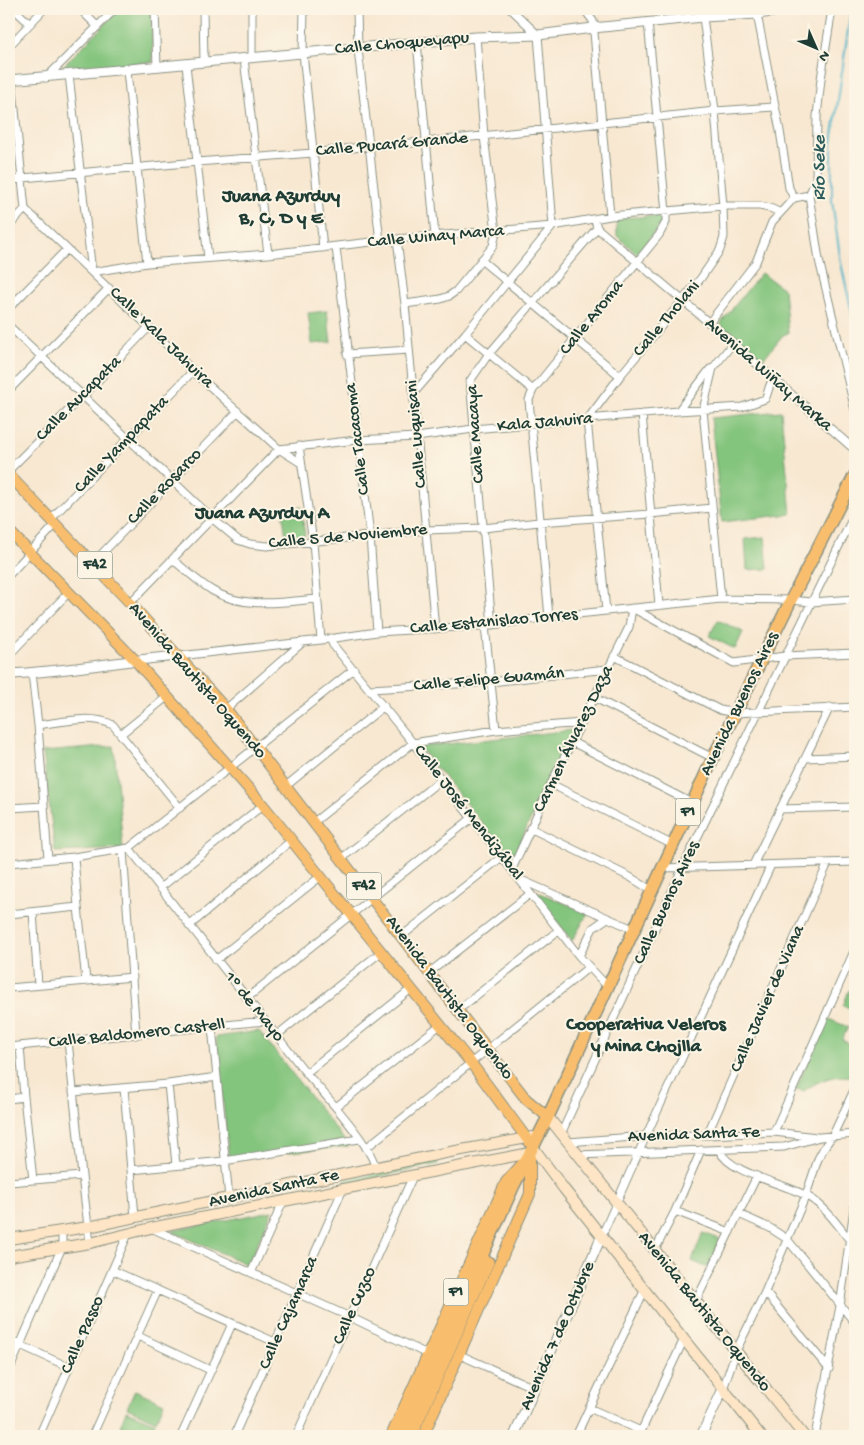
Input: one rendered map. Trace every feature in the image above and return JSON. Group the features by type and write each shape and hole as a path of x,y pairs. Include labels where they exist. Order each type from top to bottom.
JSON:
{"highway":[{"name":"Avenida Buenos Aires","path":"401,1436 530,1146 539,1136 548,1117 713,758 855,475"},
{"name":"Avenida Buenos Aires","path":"411,1436 521,1186 530,1146"}],"main road":[{"name":"Avenida Bautista Oquendo","path":"9,475 93,563 226,709 526,1099 548,1117 804,1436"},
{"name":"Avenida Bautista Oquendo","path":"9,531 134,659 263,805 471,1063 530,1146 761,1436"},
{"name":"Avenida Santa Fe","path":"9,1239 88,1227 375,1168 530,1146"},
{"name":"Avenida Santa Fe","path":"9,1256 90,1243 151,1228 413,1176 530,1146"},
{"name":"Avenida Buenos Aires","path":"391,1436 506,1182 530,1146"},
{"name":"Avenida Buenos Aires","path":"423,1436 530,1194 530,1146"}],"street":[{"path":"14,9 30,24"},
{"path":"9,46 44,9"},
{"path":"80,9 97,26"},
{"path":"46,78 115,9"},
{"path":"156,9 157,67"},
{"path":"203,9 204,63"},
{"path":"252,9 248,58 256,157 268,254"},
{"path":"304,9 303,53 322,248"},
{"path":"357,9 358,49 380,241"},
{"path":"413,394 553,226 538,35 512,9"},
{"path":"584,9 593,21 610,216"},
{"name":"Calle Choqueyapu","path":"10,80 417,42 476,37 538,35 648,22 704,13 794,9"},
{"path":"832,9 817,116 816,180 809,196 819,260 855,410"},
{"path":"758,11 789,188 794,198"},
{"name":"Calle Tholani","path":"587,420 620,376 701,278 720,250 724,238 715,111 704,13"},
{"name":"Calle Aroma","path":"533,390 576,339 663,228 666,212 648,22"},
{"path":"405,304 441,299 449,296 456,291 493,246 496,232 484,136 476,37"},
{"path":"417,42 435,236"},
{"path":"186,65 208,258"},
{"path":"127,70 147,263"},
{"path":"69,75 82,173 92,272"},
{"path":"9,226 25,209 17,121 10,80"},
{"name":"Calle Pucará Grande","path":"9,182 23,178 312,153 715,111 774,107"},
{"path":"9,123 17,121"},
{"path":"709,323 756,262 772,222 779,212 794,198 809,196"},
{"name":"Calle Winay Marca","path":"92,272 147,263 268,254 396,239 496,232 553,226 610,216 723,206 760,206 779,212"},
{"name":"Calle Kala Jahuira","path":"25,209 193,371 279,449 301,463"},
{"path":"596,219 596,228"},
{"name":"Avenida Wiñay Marka","path":"596,228 774,378 855,450"},
{"name":"Calle Macaya","path":"496,730 490,682 489,626 483,528 470,381 488,355 596,228"},
{"name":"Calle Luquisani","path":"396,239 410,350 436,629"},
{"name":"Calle Tacacoma","path":"336,247 357,440 370,536 377,632"},
{"path":"9,308 67,249"},
{"path":"481,260 620,376"},
{"path":"9,390 109,288"},
{"name":"Calle 5 de Noviembre","path":"9,326 213,519 238,540 250,544 266,546 426,530 483,528 712,508"},
{"name":"Calle Aucapata","path":"9,470 149,327"},
{"path":"464,334 533,390 528,400 549,617"},
{"path":"678,411 710,369 713,368 733,343"},
{"path":"347,354 410,350"},
{"path":"713,368 703,410 721,599"},
{"name":"Calle Yampapata","path":"9,575 30,553 53,521 193,371"},
{"name":"Kala Jahuira","path":"279,449 357,440 417,437 473,429 742,407 761,402 765,399 768,394 769,384 774,378"},
{"name":"Calle Rosarco","path":"93,563 238,411"},
{"path":"642,414 659,605"},
{"path":"587,420 606,611"},
{"path":"299,446 313,542 320,640"},
{"path":"130,603 279,449"},
{"name":"Calle Buenos Aires","path":"564,1138 683,867 855,513"},
{"path":"173,560 214,592 232,599 252,602 317,599"},
{"path":"9,655 68,593"},
{"name":"Calle Estanislao Torres","path":"9,674 32,673 134,659 179,656 377,632 489,626 549,617 721,599 811,602 855,599"},
{"path":"632,608 734,663 785,656 855,653"},
{"name":"Carmen Álvarez Daza","path":"512,869 593,697 629,627 632,608"},
{"name":"Calle José Mendizábal","path":"330,638 333,645 442,779 579,956 607,986"},
{"path":"226,709 304,641"},
{"path":"614,656 720,710 735,713 855,706"},
{"path":"9,863 74,857 126,849 354,669"},
{"name":"Calle Felipe Guamán","path":"370,689 490,682 607,669"},
{"path":"32,673 38,725 48,859"},
{"path":"121,734 168,696"},
{"path":"593,697 713,758"},
{"path":"286,786 384,706"},
{"path":"752,865 830,707"},
{"path":"38,725 100,720 113,725 180,808"},
{"path":"314,822 413,743 496,730 582,723"},
{"path":"572,742 692,803"},
{"path":"806,758 855,756"},
{"path":"342,858 442,779"},
{"path":"551,784 673,845"},
{"path":"160,888 263,805"},
{"path":"9,808 44,806"},
{"path":"780,809 855,808"},
{"path":"247,998 472,818"},
{"path":"530,828 630,877 651,890"},
{"path":"189,926 292,840"},
{"path":"126,849 136,1035"},
{"name":"1º de Mayo","path":"126,849 160,888 306,1073 336,1107 366,1148 374,1162 375,1168"},
{"path":"402,936 502,856"},
{"path":"74,857 86,981"},
{"path":"662,868 855,862"},
{"name":"Calle Javier de Viana","path":"708,1135 828,863"},
{"path":"602,1235 618,1204 646,1136 771,865"},
{"path":"216,960 321,876"},
{"path":"519,879 633,929"},
{"path":"430,972 530,894"},
{"path":"9,914 78,907"},
{"path":"33,912 38,985"},
{"path":"579,956 593,928 606,918"},
{"path":"458,1010 560,930"},
{"path":"774,1132 855,949"},
{"path":"277,1035 381,952"},
{"path":"366,1148 589,967"},
{"path":"9,988 133,976"},
{"path":"306,1073 410,988"},
{"name":"Calle Baldomero Castell","path":"9,1047 265,1021"},
{"path":"336,1107 440,1025"},
{"path":"212,1027 229,1198"},
{"path":"68,1041 90,1243"},
{"path":"20,1046 33,1180"},
{"path":"73,1092 168,1084 217,1077"},
{"path":"168,1084 176,1166"},
{"path":"124,1088 135,1217"},
{"path":"701,1436 806,1195 818,1159 833,1135 855,1088"},
{"path":"9,1099 24,1097"},
{"name":"Avenida Santa Fe","path":"564,1138 774,1132 820,1137"},
{"name":"Avenida Santa Fe","path":"578,1155 784,1147 820,1137 855,1134"},
{"path":"131,1170 224,1160 359,1139"},
{"path":"655,1250 675,1211 701,1150"},
{"path":"719,1150 728,1162 757,1176 806,1195 820,1205 855,1247"},
{"path":"9,1182 82,1176"},
{"name":"Calle Cuzco","path":"296,1436 413,1176"},
{"path":"696,1301 757,1176"},
{"name":"Calle Cajamarca","path":"234,1436 343,1189"},
{"path":"251,1273 283,1202"},
{"path":"815,1436 840,1306 855,1202"},
{"path":"675,1211 730,1232"},
{"path":"739,1214 787,1238 855,1323"},
{"path":"151,1228 428,1354"},
{"path":"9,1371 62,1247 62,1231"},
{"name":"Calle Pasco","path":"39,1436 128,1234"},
{"name":"Avenida 7 de Octubre","path":"514,1436 602,1235"},
{"path":"112,1270 275,1342"},
{"path":"576,1436 645,1289"},
{"path":"92,1436 158,1290"},
{"path":"765,1292 829,1369"},
{"path":"180,1436 232,1324"},
{"path":"138,1336 210,1370"},
{"path":"589,1408 640,1434 684,1339"},
{"path":"9,1340 69,1367"},
{"path":"458,1354 536,1389"}],"green space":[{"path":"120,9 151,9 153,62 60,69"},
{"path":"659,216 662,218 661,224 637,254 617,236 616,218"},
{"path":"761,273 784,289 788,333 783,335 763,359 720,324"},
{"path":"327,311 331,342 312,344 308,313"},
{"path":"781,411 791,514 722,522 711,418"},
{"path":"301,507 305,535 286,537 282,509"},
{"path":"765,537 768,569 747,570 745,539"},
{"path":"718,620 743,632 735,649 709,636"},
{"path":"573,730 512,859 419,747"},
{"path":"114,746 123,849 55,852 43,752"},
{"path":"533,890 588,913 572,941"},
{"path":"849,990 855,993 855,1011 843,1006"},
{"path":"826,1018 848,1027 842,1040 855,1046 855,1077 834,1077 816,1083 804,1091 796,1089"},
{"path":"259,1031 349,1146 229,1158 216,1037"},
{"path":"437,1161 438,1164 346,1184 345,1182 345,1180"},
{"path":"272,1211 248,1265 171,1231"},
{"path":"703,1233 720,1239 708,1268 692,1261"},
{"path":"135,1390 164,1403 156,1421 127,1408"},
{"path":"126,1411 155,1423 149,1436 144,1436 120,1426"}],"waterway":[{"name":"Río Seke","path":"851,9 832,143 832,201 841,263 855,327"}],"district":[{"name":"Juana Azurduy B, C, D y E","path":"281,208"},
{"name":"Juana Azurduy A","path":"262,514"},
{"name":"Cooperativa Veleros y Mina Chojlla","path":"646,1036"}]}
